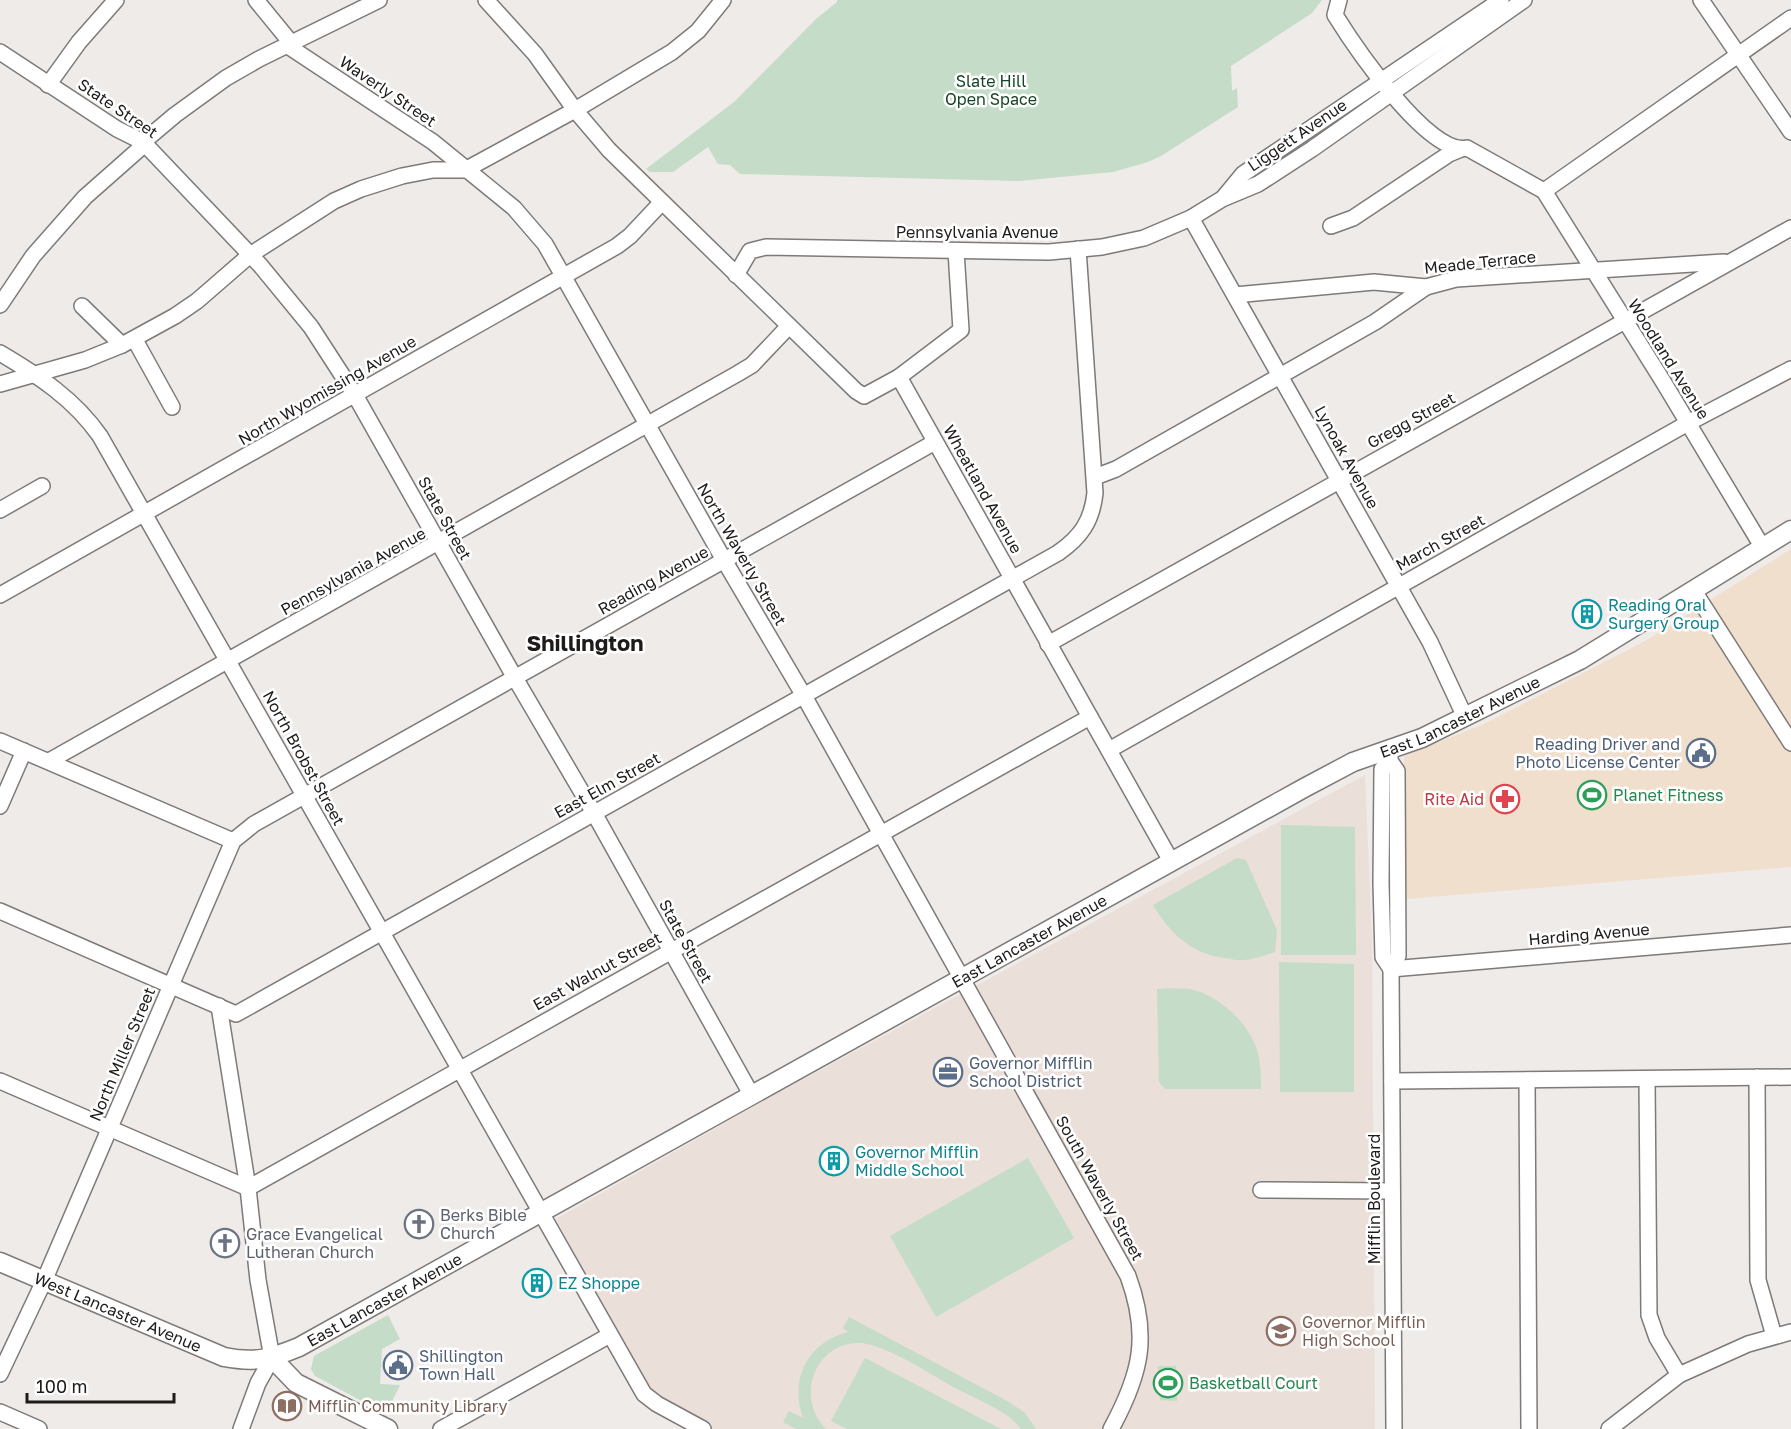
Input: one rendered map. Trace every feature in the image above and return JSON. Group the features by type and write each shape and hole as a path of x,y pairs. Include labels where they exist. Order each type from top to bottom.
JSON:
{"main road":[{"name":"East Lancaster Avenue","path":"272,1358 299,1347 751,1094 1353,762 1390,755 1581,660 1791,530"},
{"name":"West Lancaster Avenue","path":"0,1262 213,1354 240,1360 272,1358"},
{"path":"272,1358 296,1383 388,1429"}],"street":[{"path":"48,85 79,42 116,0"},
{"name":"Waverly Street","path":"256,0 290,45 433,142 465,170"},
{"path":"0,305 33,256 85,197 183,108 226,78 259,59 379,0"},
{"path":"0,384 36,375 128,343 197,301 250,255 334,201 361,189 419,173 465,170 575,110 672,52 698,31 723,0"},
{"path":"1339,0 1335,15 1387,87 1428,132 1461,149"},
{"name":"Liggett Avenue","path":"1222,199 1258,184 1312,149 1387,87 1501,0"},
{"name":"Liggett Avenue","path":"1387,87 1524,0"},
{"path":"1701,0 1791,132"},
{"path":"493,2 535,54 575,110 609,150 849,385 864,396 899,377 962,330 956,251"},
{"path":"1331,226 1353,218 1449,154 1467,148 1544,191 1791,18"},
{"name":"State Street","path":"0,52 117,129 144,143 250,255 311,327 355,395 594,813 751,1094"},
{"name":"North Waverly Street","path":"465,170 482,181 525,219 545,244 962,977"},
{"name":"Woodland Avenue","path":"1544,191 1763,548"},
{"name":"Pennsylvania Avenue","path":"736,275 750,251 766,247 1014,253 1118,244 1144,238 1191,218 1222,199"},
{"name":"North Wyomissing Avenue","path":"0,595 621,244 662,202"},
{"name":"Lynoak Avenue","path":"1191,218 1399,585 1430,642 1465,717"},
{"name":"Gregg Street","path":"1048,644 1791,228"},
{"name":"East Elm Street","path":"219,1006 236,1014 1012,579 1074,542 1085,527 1092,511 1095,493 1078,249"},
{"name":"Meade Terrace","path":"1235,295 1374,282 1426,287 1456,279 1730,262"},
{"path":"1095,477 1116,469 1376,322 1426,287"},
{"path":"82,306 128,343 172,407"},
{"name":"Pennsylvania Avenue","path":"48,761 752,365 789,326"},
{"name":"North Brobst Street","path":"0,353 36,375 85,415 109,450 644,1394 657,1404 703,1429"},
{"name":"March Street","path":"1109,750 1688,423 1791,369"},
{"name":"Wheatland Avenue","path":"899,377 1171,861"},
{"name":"Reading Avenue","path":"233,841 254,824 935,442"},
{"path":"0,510 42,486"},
{"path":"1694,591 1791,743"},
{"name":"East Walnut Street","path":"248,1188 1090,717"},
{"path":"0,741 233,841"},
{"path":"0,806 24,751"},
{"name":"Mifflin Boulevard","path":"1390,755 1397,771 1398,956 1391,969 1394,1429"},
{"name":"North Miller Street","path":"0,1374 44,1281 233,841"},
{"path":"0,911 219,1006 248,1188 256,1266 272,1358 258,1383 242,1429"},
{"name":"Harding Avenue","path":"1391,969 1791,935"},
{"name":"South Waverly Street","path":"962,977 1120,1259 1134,1294 1140,1319 1137,1368 1130,1393 1111,1429"},
{"path":"1757,1077 1758,1280 1774,1336"},
{"path":"1392,1081 1791,1077"},
{"path":"1647,1079 1648,1315 1657,1338 1679,1375"},
{"path":"1527,1080 1528,1429"},
{"path":"0,1081 248,1188"},
{"path":"1261,1190 1392,1191"},
{"path":"1609,1429 1679,1375 1730,1351 1791,1332"},
{"path":"441,1429 610,1335"},
{"path":"0,1412 39,1429"}],"shaded area":[{"path":"1791,549 1791,867 1406,899 1404,756 1484,724 1645,641"},
{"path":"1365,775 1372,942 1375,1429 713,1429 667,1404 656,1394 636,1370 556,1219 767,1099"}],"green space":[{"name":"Slate Hill Open Space","path":"837,0 1322,0 1312,13 1231,66 1232,91 1237,88 1238,107 1161,156 1113,172 1019,181 740,174 730,165 718,164 708,147 673,172 650,172 646,169 734,102"},
{"path":"1281,825 1355,827 1356,955 1281,955"},
{"path":"1237,858 1246,860 1277,930 1275,952 1242,960 1213,956 1192,947 1174,933 1153,905"},
{"path":"1279,962 1354,964 1354,1092 1280,1092"},
{"path":"1157,989 1190,989 1211,997 1238,1019 1256,1047 1260,1063 1261,1089 1165,1089 1159,1082"},
{"path":"1028,1158 1074,1238 936,1317 890,1236"},
{"path":"388,1315 400,1339 382,1349 380,1384 400,1385 386,1414 315,1376 311,1369 314,1356"},
{"path":"849,1317 1009,1402 1025,1413 1036,1429 1021,1429 1002,1412 908,1361 882,1349 860,1343 844,1345 831,1352 814,1374 811,1388 812,1403 817,1417 826,1429 796,1429 783,1422 789,1411 803,1418 798,1390 805,1364 822,1344 848,1332 843,1328"},
{"path":"865,1358 1001,1429 847,1429 831,1421"},
{"name":"Basketball Court","path":"1158,1366 1176,1366 1177,1401 1160,1400"}],"place":[{"name":"Reading Oral Surgery Group","path":"1587,614"},
{"name":"Reading Driver and Photo License Center","path":"1701,753"},
{"name":"Planet Fitness","path":"1592,795"},
{"name":"Rite Aid","path":"1505,799"},
{"name":"Governor Mifflin School District","path":"948,1072"},
{"name":"Governor Mifflin Middle School","path":"834,1161"},
{"name":"Berks Bible Church","path":"419,1224"},
{"name":"Grace Evangelical Lutheran Church","path":"225,1243"},
{"name":"EZ Shoppe","path":"537,1283"},
{"name":"Governor Mifflin High School","path":"1281,1331"},
{"name":"Shillington Town Hall","path":"398,1365"},
{"name":"Basketball Court","path":"1168,1383"},
{"name":"Mifflin Community Library","path":"287,1406"}],"district":[{"name":"Shillington","path":"585,643"}]}
